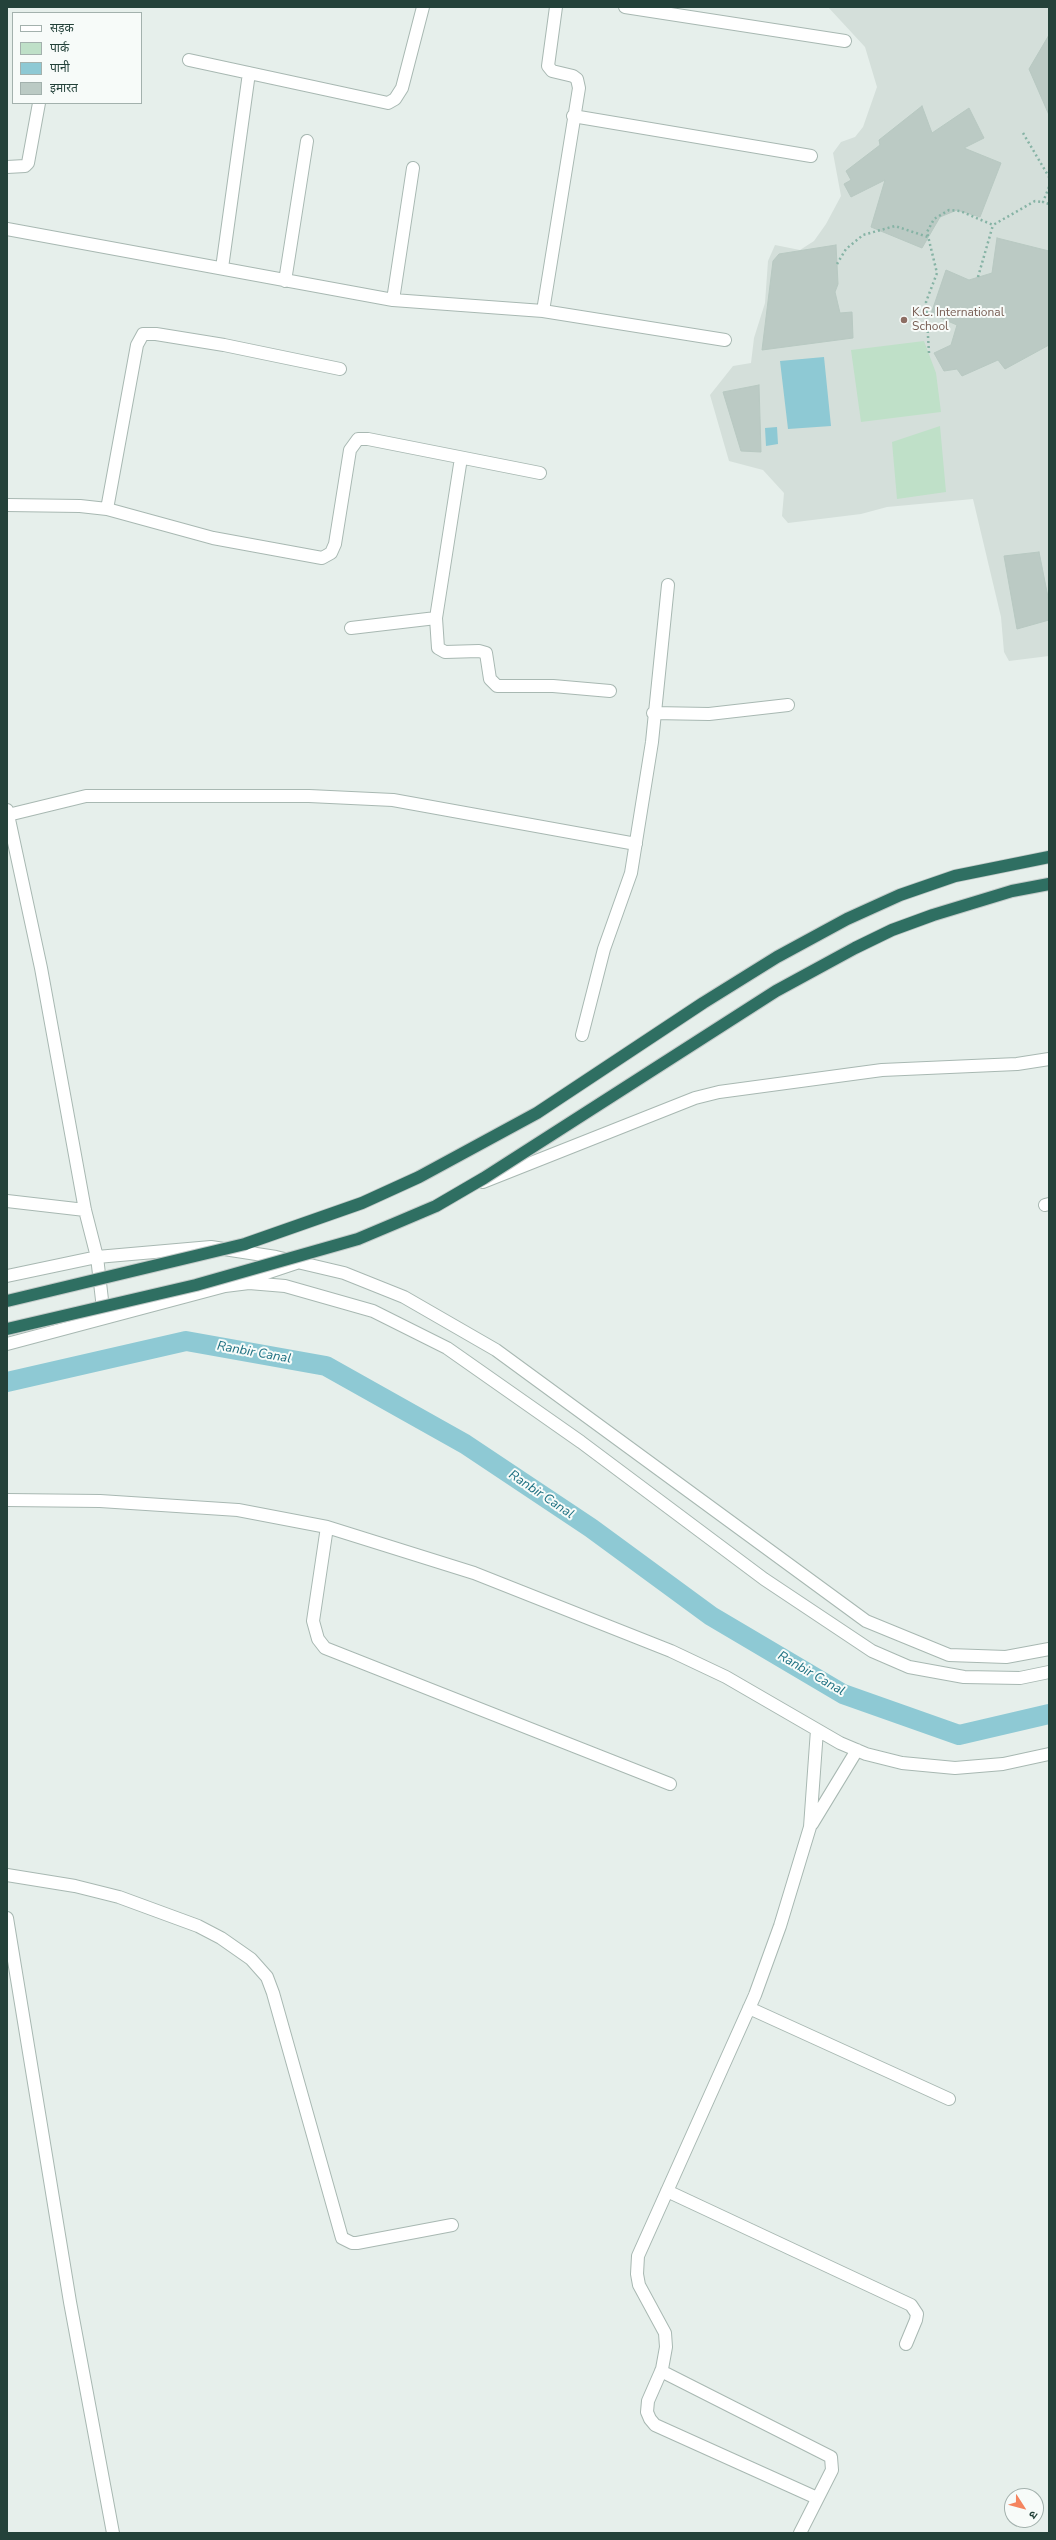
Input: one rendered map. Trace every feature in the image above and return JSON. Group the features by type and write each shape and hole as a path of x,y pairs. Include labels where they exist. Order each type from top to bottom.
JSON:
{"highway":[{"path":"7,1301 246,1244 362,1203 419,1177 537,1113 703,1003 777,957 847,919 900,895 955,876 1049,857"},
{"path":"7,1328 196,1285 358,1239 436,1206 484,1178 776,991 855,948 892,930 933,915 1012,891 1049,884"}],"street":[{"path":"543,311 579,83 573,76 552,70 548,66 556,7"},
{"path":"625,7 845,41"},
{"path":"189,60 384,103 392,102 402,88 419,8"},
{"path":"222,268 249,73"},
{"path":"7,166 25,166 28,163 39,104"},
{"path":"573,116 811,156"},
{"path":"285,281 307,141"},
{"path":"394,300 413,168"},
{"path":"7,229 394,300 543,311 725,340"},
{"path":"107,509 137,346 144,334 156,334 224,345 340,369"},
{"path":"7,505 107,509 213,538 322,558 332,553 335,544 350,450 358,439 368,439 540,473"},
{"path":"461,458 436,618 438,648 445,652 479,651 486,653 490,679 497,686 561,687 610,692"},
{"path":"582,1035 604,949 629,884 652,742 653,713 668,585"},
{"path":"351,628 436,618"},
{"path":"653,713 709,714 788,705"},
{"path":"105,1318 97,1257 85,1210 13,856 8,812 86,796 309,796 393,800 636,844"},
{"path":"7,1344 226,1286 299,1262 484,1182 695,1098 747,1088 882,1070 1017,1064 1049,1059"},
{"path":"7,1201 85,1210"},
{"path":"7,1276 97,1257 211,1247 235,1249 344,1273 404,1297 496,1350 866,1621 949,1655 1006,1657 1049,1649"},
{"path":"226,1286 250,1283 285,1286 319,1295 373,1311 447,1348 581,1442 764,1578 843,1633 892,1661 936,1673 964,1677 1020,1678 1049,1672"},
{"path":"7,1500 100,1501 238,1510 327,1527 474,1573 671,1651 726,1676 817,1730 856,1750 902,1764 955,1768 1004,1764 1049,1754"},
{"path":"327,1527 313,1621 318,1639 325,1648 670,1784"},
{"path":"817,1730 810,1827 780,1926 749,2008 638,2256 637,2274 639,2285 665,2333 666,2357 662,2371 648,2401 647,2412 656,2425 817,2498"},
{"path":"810,1827 856,1750"},
{"path":"7,1875 75,1886 119,1897 198,1926 251,1959 266,1977 273,1993 342,2238 352,2243 357,2243 452,2225"},
{"path":"7,1918 70,2302 113,2533"},
{"path":"749,2008 949,2099"},
{"path":"667,2190 911,2305 917,2314 906,2344"},
{"path":"662,2371 831,2457 832,2470 800,2533"}],"path":[{"path":"1023,133 1049,177"},
{"path":"1043,202 1049,187"},
{"path":"978,277 993,225 1036,201 1049,204"},
{"path":"929,353 926,302 937,273 927,232 934,219 949,210 960,211 993,225"},
{"path":"837,264 846,249 863,235 895,226 929,237"}],"shaded area":[{"name":"K.C. International School","path":"828,7 1049,7 1049,656 1009,661 1004,652 1001,617 973,499 887,507 861,514 788,523 782,516 784,493 763,470 729,461 710,395 733,366 751,363 754,338 765,303 768,261 775,245 800,250 814,241 826,224 841,196 833,153 841,142 855,137 863,127 877,87 865,47"}],"green space":[{"path":"924,341 936,373 941,412 861,422 851,350"},
{"path":"940,426 946,492 897,499 892,442"}],"water":[{"path":"824,357 831,426 788,429 780,361"},
{"path":"777,427 778,444 766,446 765,428"}],"building":[{"path":"1049,35 1049,115 1029,69"},
{"path":"922,106 932,133 969,108 984,138 964,148 1001,163 980,217 957,210 940,217 922,248 871,227 885,180 851,197 844,184 851,180 846,171 880,145 879,140"},
{"path":"997,238 1049,251 1049,345 1005,369 998,360 962,376 957,369 944,371 934,353 951,345 957,325 931,314 946,270 969,280 992,273"},
{"path":"836,245 838,284 835,292 840,313 852,312 853,338 762,350 773,261 779,254"},
{"path":"759,385 761,452 741,451 723,392"},
{"path":"1039,552 1049,602 1049,620 1017,629 1004,556"}],"waterway":[{"name":"Ranbir Canal","path":"7,1382 186,1341 326,1366 465,1444 591,1528 711,1616 843,1694 959,1735 1049,1714"}],"place":[{"name":"K.C. International School","path":"904,320"}]}
